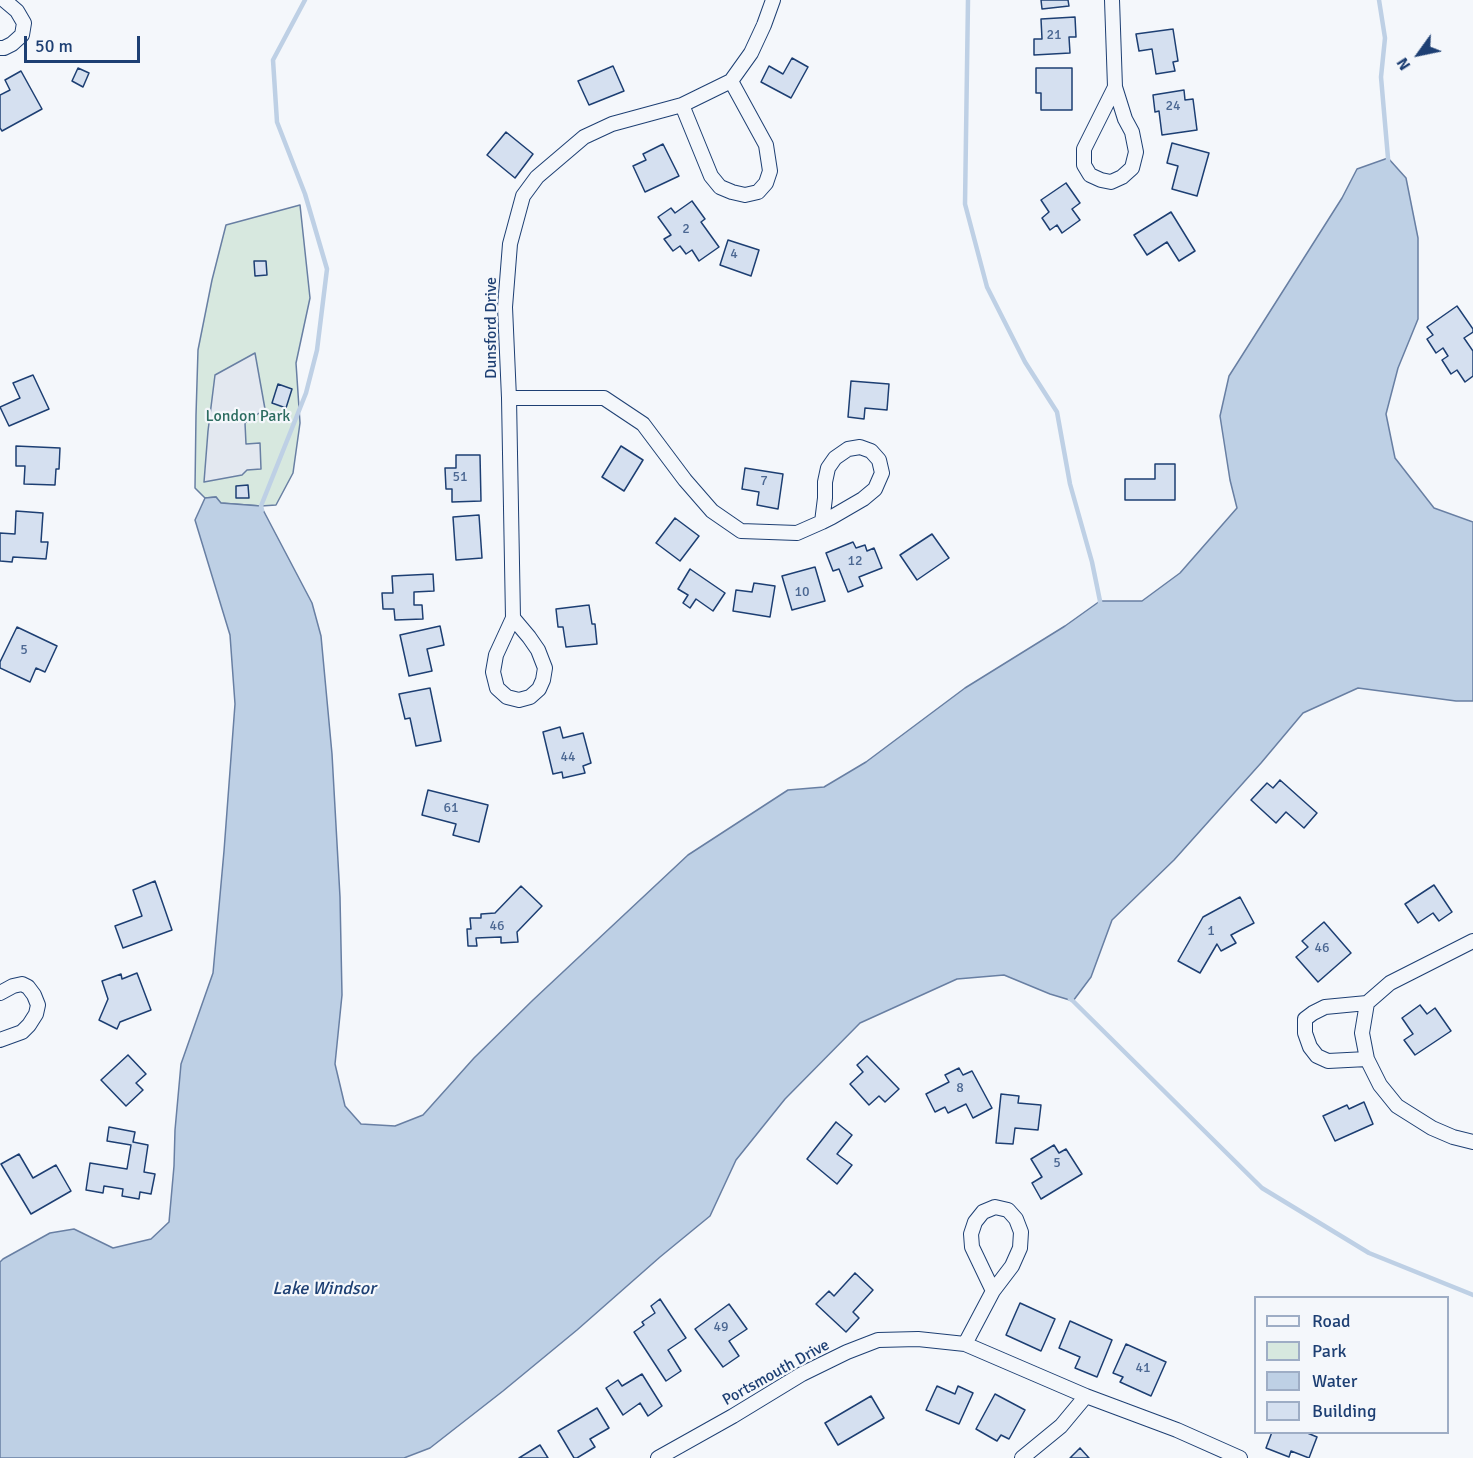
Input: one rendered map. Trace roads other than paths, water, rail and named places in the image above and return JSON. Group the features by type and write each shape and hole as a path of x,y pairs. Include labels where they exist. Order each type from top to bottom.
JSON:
{"street":[{"path":"0,48 12,44 22,35 24,23 17,11 4,0"},
{"path":"682,105 711,176 720,187 745,195 758,192 766,183 770,171 766,145 732,81 751,52 773,0"},
{"path":"1112,0 1115,87 1132,132 1136,152 1132,168 1122,177 1111,182 1090,175 1084,165 1084,149 1115,87"},
{"name":"Dunsford Drive","path":"513,618 538,650 545,668 539,689 530,697 519,700 507,697 497,688 493,672 496,655 513,618 505,307 510,244 523,196 537,177 584,137 612,124 682,105 732,81"},
{"path":"509,398 604,398 644,424 685,480 712,511 741,531 797,533 822,522 863,499 875,489 882,473 879,460 872,451 860,447 848,449 828,468 822,522"},
{"path":"1367,1059 1329,1061 1317,1056 1310,1047 1305,1033 1305,1019 1313,1012 1325,1007 1367,1003 1390,983 1473,941"},
{"path":"0,993 21,984 28,987 34,994 38,1005 30,1025 22,1032 0,1040"},
{"path":"1367,1003 1362,1033 1367,1059 1380,1085 1397,1106 1432,1128 1473,1142"},
{"path":"965,1344 993,1291 1012,1266 1020,1248 1021,1232 1016,1219 1008,1210 995,1207 983,1212 975,1222 970,1234 972,1247 993,1291"},
{"name":"Portsmouth Drive","path":"658,1458 802,1374 847,1352 878,1340 918,1339 965,1344 1240,1458"},
{"path":"1022,1458 1061,1426 1086,1396"}],"water":[{"name":"Lake Windsor","path":"1388,158 1406,178 1418,238 1418,319 1398,368 1386,414 1395,458 1434,508 1473,522 1473,701 1456,701 1358,688 1303,713 1174,860 1112,920 1091,977 1073,1001 1004,975 957,979 860,1023 785,1099 736,1160 710,1216 577,1330 430,1448 404,1458 0,1458 0,1262 50,1233 74,1229 113,1248 151,1239 169,1222 181,1064 213,973 235,704 230,635 195,520 205,498 216,497 221,503 261,506 312,603 321,636 332,754 340,897 342,995 335,1064 345,1106 361,1124 395,1126 423,1115 474,1058 533,1000 688,855 788,790 824,787 866,762 965,688 1065,626 1100,601 1142,601 1180,573 1237,508 1220,416 1229,376 1342,198 1357,169"}],"waterway":[{"path":"262,510 261,506 306,393 317,350 327,269 305,194 277,122 273,60 305,0"},
{"path":"968,0 965,204 987,287 1025,362 1057,412 1070,484 1092,562 1100,607"},
{"path":"1379,0 1385,38 1381,77 1388,163"},
{"path":"1070,999 1262,1188 1369,1253 1473,1295"}],"park label":[{"name":"London Park","path":"248,417"}]}
